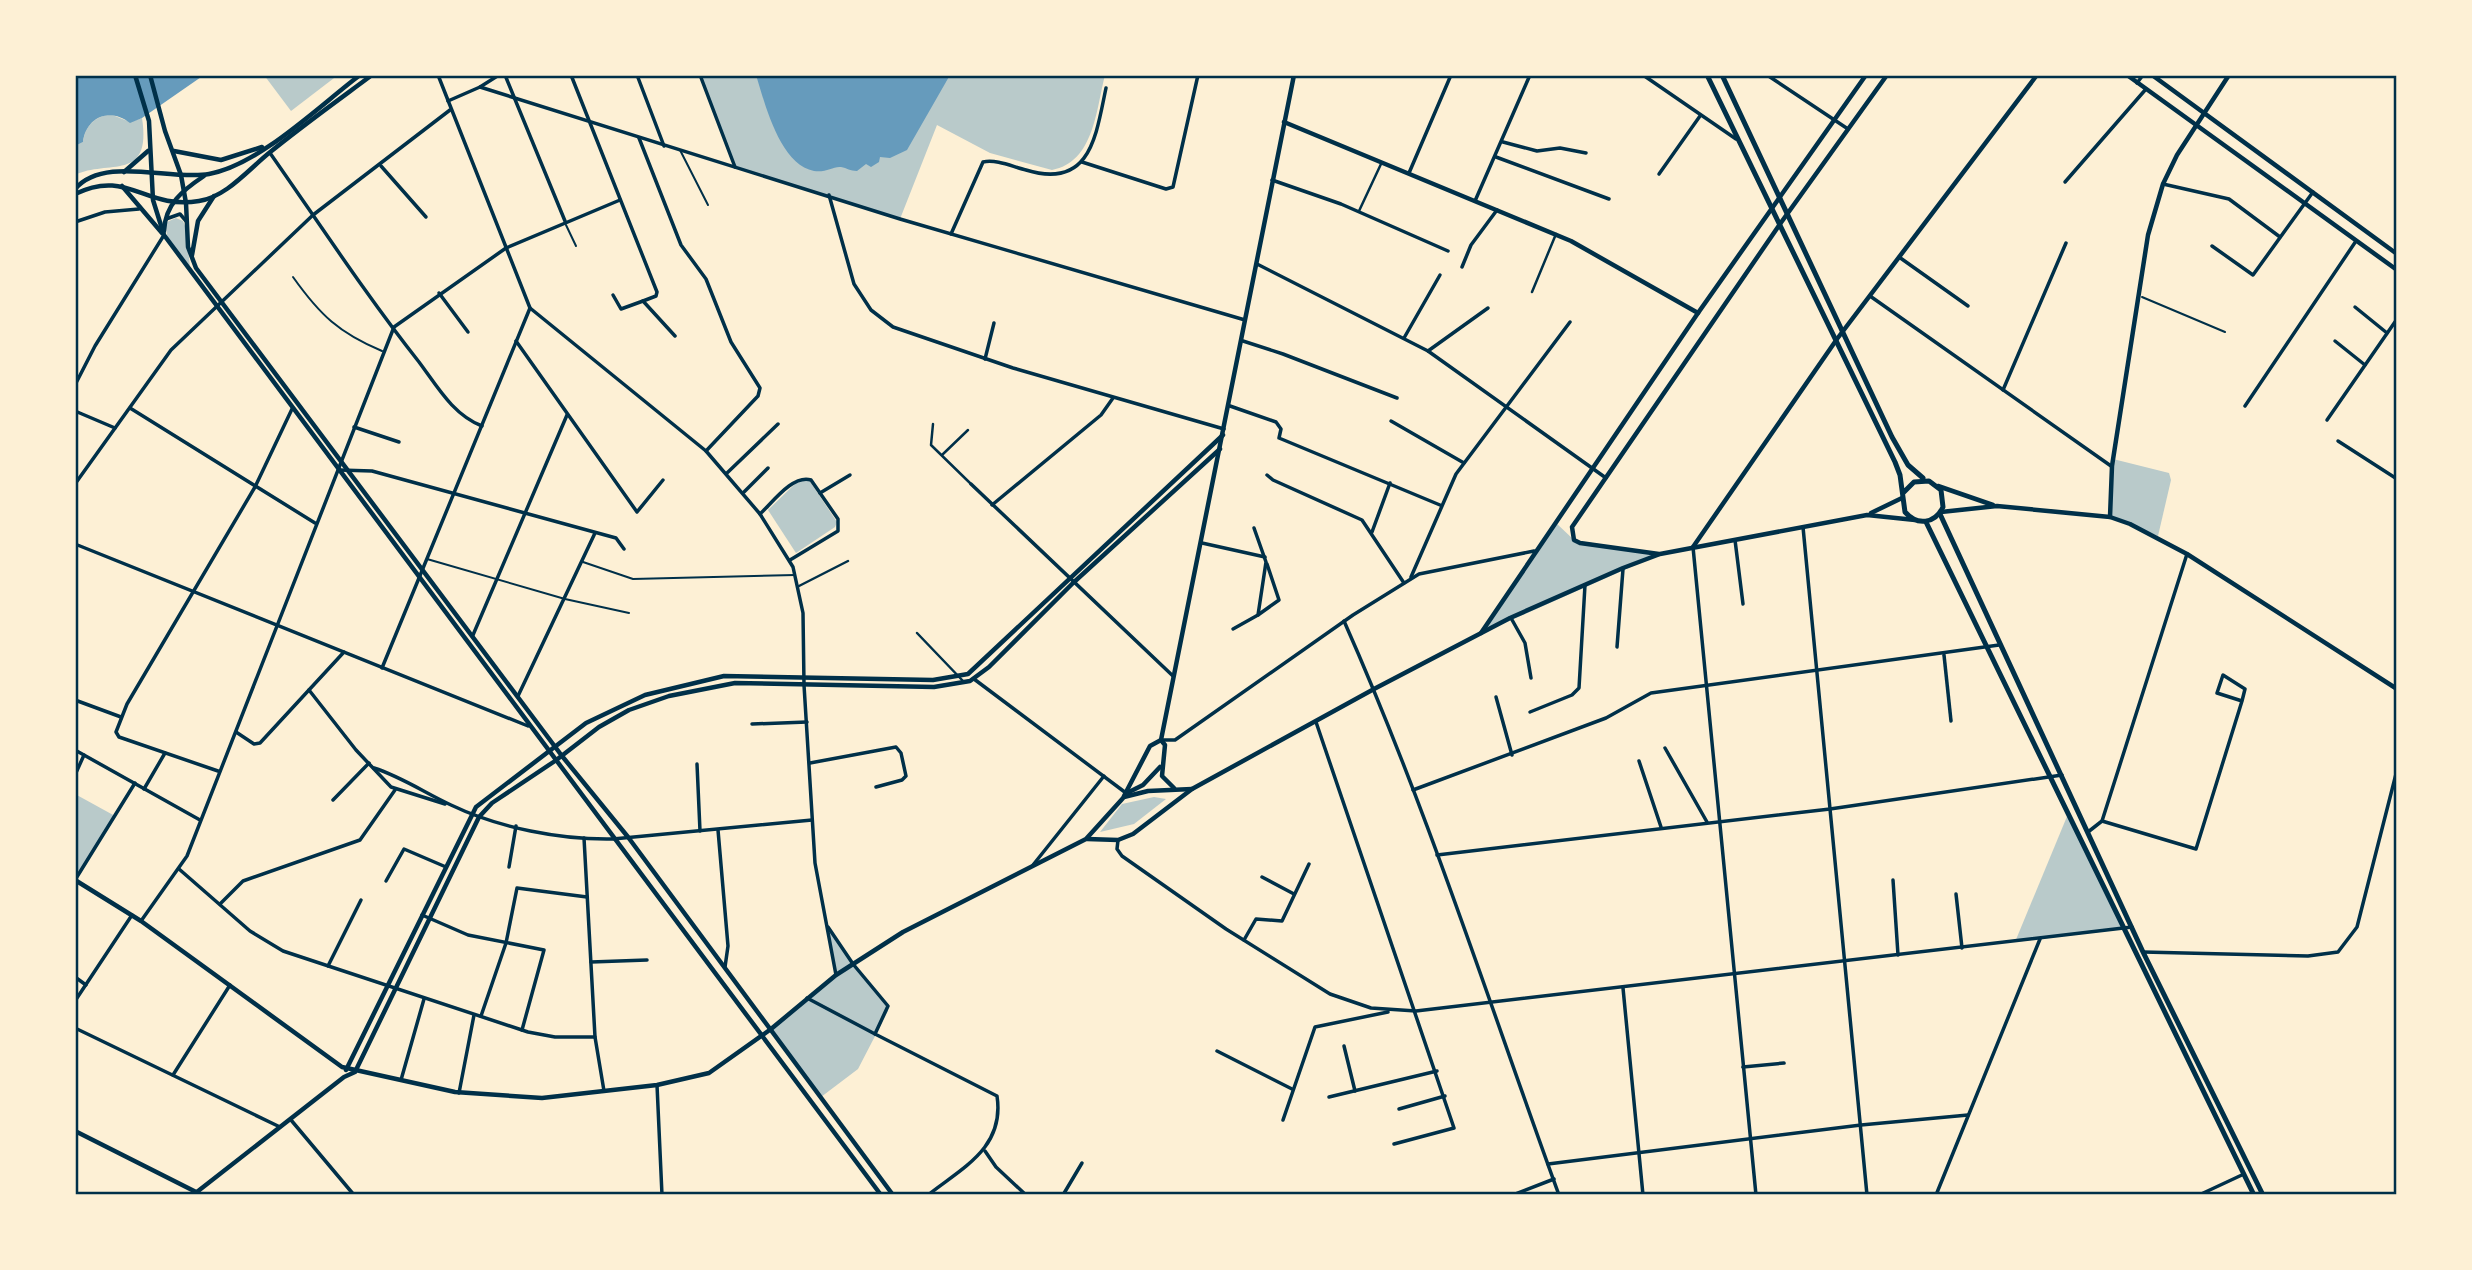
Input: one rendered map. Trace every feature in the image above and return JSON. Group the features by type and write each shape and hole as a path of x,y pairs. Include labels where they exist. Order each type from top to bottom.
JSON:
{"main road":[{"path":"135,75 150,136 148,150 153,200 164,235"},
{"path":"150,75 164,131 174,150 181,175 187,203 191,259 562,756 628,837 892,1195"},
{"path":"75,191 90,177 124,172 205,175 237,166 360,75"},
{"path":"191,259 198,220 214,196 372,75"},
{"path":"1177,789 1164,780 1161,766 1165,751 1161,740 1230,406 1294,75"},
{"path":"1707,75 1838,339 1895,461 1905,512 1915,520"},
{"path":"1722,75 1892,437 1908,465 1919,477 1938,486 1997,506"},
{"path":"1480,634 1698,313 1866,75"},
{"path":"1660,554 1580,543 1574,540 1571,534 1575,521 1788,212 1887,75"},
{"path":"1693,547 1844,330 2037,75"},
{"path":"2127,75 2397,270"},
{"path":"2152,75 2397,254"},
{"path":"2110,517 2112,466 2148,234 2163,184 2195,125 2229,75"},
{"path":"1283,121 1556,234 1698,313"},
{"path":"174,150 203,158 228,159 251,153 281,136"},
{"path":"124,172 148,150"},
{"path":"164,235 164,220 172,203 184,190 205,175"},
{"path":"75,191 101,184 122,186 153,200 172,203 187,203 214,196"},
{"path":"122,186 164,235 418,579 881,1195"},
{"path":"344,1077 472,814 481,802 556,746 608,711 667,689 734,675 933,680 968,674 1224,432"},
{"path":"75,1131 197,1194 344,1077 355,1072 486,807 622,714 669,695 735,682 934,687 965,683 973,679 1073,583 1220,449"},
{"path":"1867,515 1903,496 1914,482 1929,481"},
{"path":"1938,486 1944,501 1940,513 1999,645 2143,951 2263,1195"},
{"path":"1086,839 1118,840 1142,829 1192,789 1374,689 1510,618 1585,583 1660,554 1867,515 1926,522 1940,513 1997,506 2110,517 2158,536 2397,689"},
{"path":"1926,522 2254,1195"},
{"path":"75,880 141,921 346,1069 459,1093 527,1098 657,1085 709,1073 771,1029 836,975 904,932 1086,839 1125,795 1150,746 1161,740"},
{"path":"1125,795 1143,785 1161,766"},
{"path":"1125,795 1192,789"}],"street":[{"path":"438,75 530,308 706,451 744,492 790,560 799,586 803,613 804,685 818,887 836,975"},
{"path":"448,101 480,88 499,75"},
{"path":"505,75 565,221"},
{"path":"571,75 657,292 656,296 621,309 614,295"},
{"path":"636,75 664,146"},
{"path":"700,75 735,167"},
{"path":"1082,162 1166,189 1172,188 1198,75"},
{"path":"1409,173 1451,75"},
{"path":"1475,201 1530,75"},
{"path":"1643,75 1739,141"},
{"path":"1767,75 1848,129"},
{"path":"2137,83 2143,75"},
{"path":"480,88 951,234 1247,320"},
{"path":"951,234 983,162 993,161 1039,174 1052,174 1082,162 1094,142 1106,88"},
{"path":"2065,182 2146,89"},
{"path":"75,484 168,354 313,215 381,166 451,110"},
{"path":"1659,174 1700,115"},
{"path":"639,138 681,245 706,279 731,342 760,388 758,396 706,451"},
{"path":"1503,142 1536,150 1560,148 1586,153"},
{"path":"269,153 393,329 451,404 465,417 482,426"},
{"path":"1496,157 1609,199"},
{"path":"1359,211 1382,163"},
{"path":"381,166 426,217"},
{"path":"1272,180 1359,211 1448,251"},
{"path":"2163,184 2229,199 2280,237"},
{"path":"2212,246 2253,275 2313,192"},
{"path":"829,195 850,274 871,310 904,332 1224,432"},
{"path":"141,921 180,869 393,329 439,293 506,248 620,200"},
{"path":"75,222 105,212 139,209"},
{"path":"1462,267 1471,245 1497,211"},
{"path":"164,220 180,214 187,223"},
{"path":"1532,292 1556,234"},
{"path":"75,385 95,346 164,235"},
{"path":"2245,406 2356,241"},
{"path":"2003,390 2066,243"},
{"path":"1899,257 1968,306"},
{"path":"1257,264 1429,351 1606,478"},
{"path":"1404,338 1440,275"},
{"path":"439,293 468,332"},
{"path":"1870,296 2112,466"},
{"path":"643,301 675,336"},
{"path":"2355,307 2387,333"},
{"path":"382,667 530,308"},
{"path":"1429,351 1488,308"},
{"path":"2327,420 2397,319"},
{"path":"1410,579 1440,505 1464,463 1570,322"},
{"path":"985,359 994,323"},
{"path":"516,341 637,512 663,480"},
{"path":"1242,341 1397,398"},
{"path":"2335,341 2365,365"},
{"path":"992,505 1101,415 1114,398"},
{"path":"1230,406 1276,422 1281,429 1279,438 1440,505"},
{"path":"130,408 316,523"},
{"path":"219,771 118,736 116,732 121,717 255,486 292,409"},
{"path":"75,411 115,428"},
{"path":"472,635 567,415"},
{"path":"1391,421 1464,463"},
{"path":"727,473 778,424"},
{"path":"933,424 930,442 941,456 1174,678"},
{"path":"354,427 399,442"},
{"path":"941,456 968,430"},
{"path":"2338,441 2397,479"},
{"path":"744,492 768,468"},
{"path":"337,470 372,471 453,493 616,538 624,549"},
{"path":"820,493 850,475"},
{"path":"1267,475 1358,517 1372,533 1404,583"},
{"path":"760,514 801,478 811,480 838,519 839,529 790,560"},
{"path":"1372,533 1390,484"},
{"path":"1233,629 1279,600 1254,527"},
{"path":"1803,527 1867,1195"},
{"path":"518,696 595,533"},
{"path":"1735,539 1743,604"},
{"path":"1202,543 1266,560"},
{"path":"76,545 278,623 528,726"},
{"path":"1693,547 1756,1195"},
{"path":"1161,740 1175,740 1344,621 1410,579 1433,569 1534,551"},
{"path":"2088,832 2102,821 2188,554"},
{"path":"1258,615 1266,560"},
{"path":"799,586 848,561"},
{"path":"1617,647 1623,568"},
{"path":"1530,712 1572,695 1579,688 1585,583"},
{"path":"1510,618 1525,643 1531,678"},
{"path":"1344,621 1413,790 1559,1195"},
{"path":"917,633 965,683"},
{"path":"1413,790 1606,718 1651,693 1999,645"},
{"path":"236,731 254,744 260,743 344,652"},
{"path":"1944,654 1951,721"},
{"path":"968,674 1104,776 1125,795"},
{"path":"2102,821 2196,849 2242,701 2245,689 2223,675 2217,693 2242,701"},
{"path":"309,690 369,763 395,790 451,805"},
{"path":"1496,697 1512,755"},
{"path":"75,700 121,717"},
{"path":"752,724 807,722"},
{"path":"1316,722 1437,1071 1454,1128 1394,1144"},
{"path":"810,763 896,747 904,763 905,778 876,787"},
{"path":"1665,748 1707,822"},
{"path":"75,750 200,820"},
{"path":"144,789 165,753"},
{"path":"75,775 84,755"},
{"path":"1639,761 1661,827"},
{"path":"333,800 369,763"},
{"path":"697,764 700,831"},
{"path":"374,768 402,778 479,817 584,838 614,839 812,820"},
{"path":"2143,951 2308,956 2338,952 2357,927 2397,770"},
{"path":"1437,855 1830,809 2062,775"},
{"path":"1032,866 1104,776"},
{"path":"75,880 135,783"},
{"path":"220,904 243,881 360,840 395,790"},
{"path":"509,867 516,826"},
{"path":"719,830 728,946 725,968"},
{"path":"584,838 595,1037 604,1091"},
{"path":"1118,840 1117,852 1122,856 1244,940 1334,996 1364,1007 1393,1011 1491,1003 2132,927"},
{"path":"386,881 404,849 446,867"},
{"path":"1244,940 1256,919 1282,921 1310,864"},
{"path":"180,869 271,945 387,987 522,1030 546,1036 595,1037"},
{"path":"1262,877 1295,894"},
{"path":"1893,880 1898,955"},
{"path":"481,1016 506,943 517,888 587,897"},
{"path":"1956,894 1962,948"},
{"path":"328,966 361,901"},
{"path":"75,1001 132,915"},
{"path":"422,915 468,934 544,950 537,984 522,1030"},
{"path":"826,925 853,964 888,1006 875,1034"},
{"path":"1936,1195 2040,939"},
{"path":"591,962 647,960"},
{"path":"75,977 86,985"},
{"path":"173,1075 230,985"},
{"path":"1623,987 1643,1195"},
{"path":"807,998 996,1096 995,1127 985,1151 928,1195"},
{"path":"400,1082 424,999"},
{"path":"1283,1120 1315,1027 1393,1011"},
{"path":"459,1093 474,1014"},
{"path":"75,1028 280,1127"},
{"path":"1344,1046 1355,1091"},
{"path":"1217,1051 1292,1089"},
{"path":"1743,1067 1784,1063"},
{"path":"1329,1097 1437,1071"},
{"path":"657,1085 662,1195"},
{"path":"1399,1109 1445,1096"},
{"path":"1548,1164 1861,1125 1968,1115"},
{"path":"290,1119 354,1195"},
{"path":"985,1151 996,1167 1026,1195"},
{"path":"1063,1195 1082,1163"},
{"path":"2199,1195 2244,1174"},
{"path":"1513,1195 1553,1180"},
{"path":"598,1195 610,1195"}],"lane":[{"path":"680,150 708,205"},
{"path":"565,221 576,246"},
{"path":"293,277 312,303 337,328 383,352"},
{"path":"2137,295 2225,332"},
{"path":"426,559 565,599 629,612"},
{"path":"583,562 633,579 796,575"}],"shaded area":[{"path":"264,75 338,75 291,111"},
{"path":"700,75 1105,75 1091,133 1085,146 1077,157 1066,165 1052,170 990,153 937,125 900,219 735,167"},
{"path":"110,114 130,122 142,118 143,138 140,152 134,160 125,165 75,175 75,146 83,142 91,123"},
{"path":"176,218 183,221 185,226 190,266 167,235 167,222"},
{"path":"2113,459 2169,473 2171,480 2158,536 2110,517"},
{"path":"809,480 837,522 835,527 796,553 768,510 798,481"},
{"path":"1555,522 1574,540 1660,554 1480,634"},
{"path":"75,794 115,816 75,880"},
{"path":"1154,797 1166,799 1134,824 1100,832 1122,804"},
{"path":"2068,814 2124,929 2015,942"},
{"path":"826,925 853,964 888,1006 888,1011 858,1069 821,1097 771,1029 836,975"}],"water":[{"path":"75,75 204,75 142,118 130,123 115,116 100,117 89,126 83,142 75,146"},
{"path":"756,75 950,75 907,150 890,158 880,157 879,162 871,167 866,164 857,171 838,167 814,171 792,158 783,146 769,117"}]}
